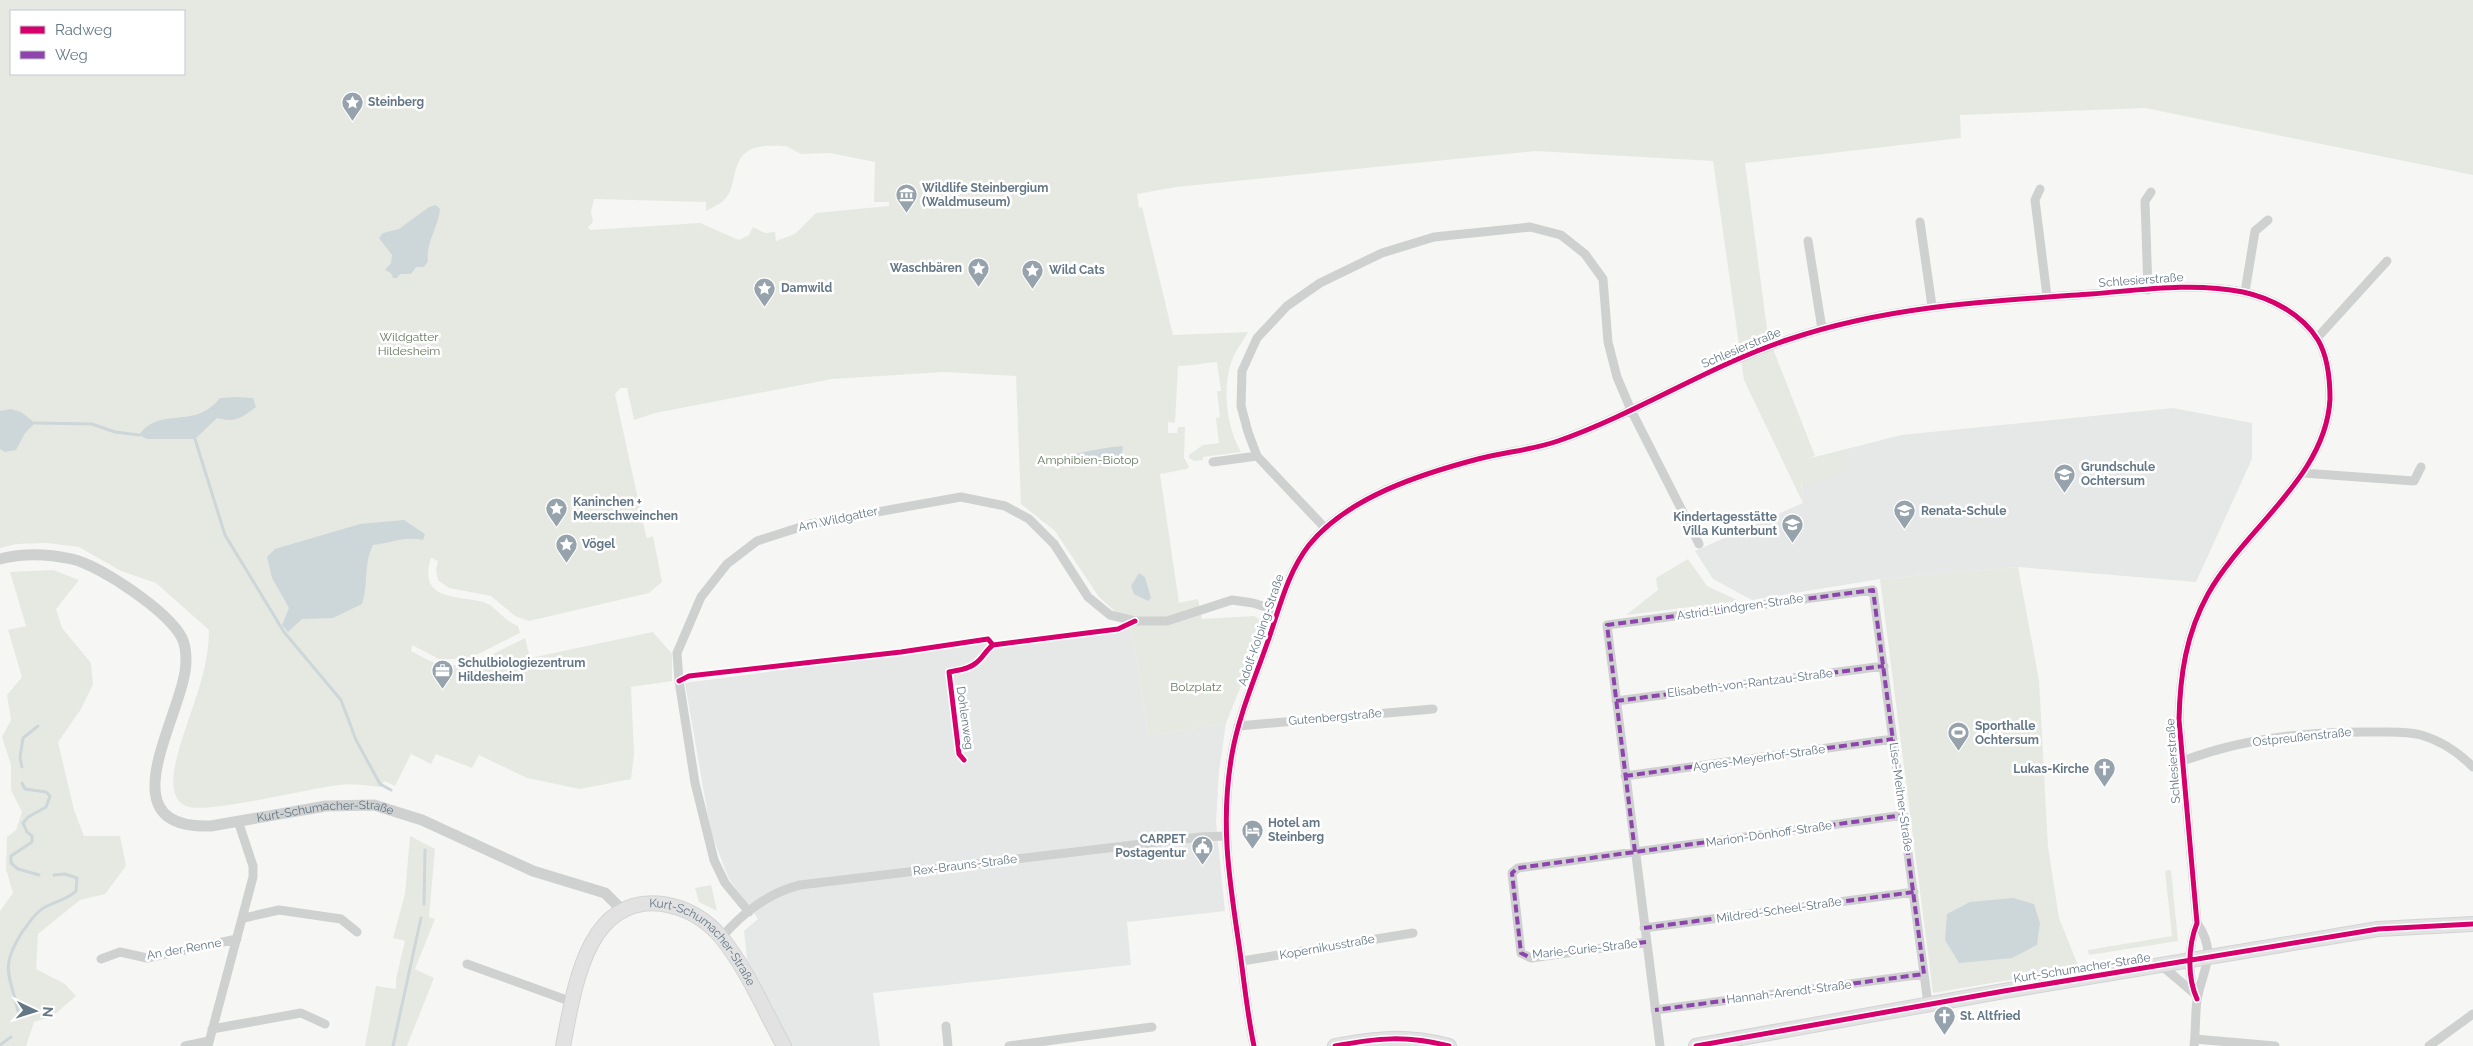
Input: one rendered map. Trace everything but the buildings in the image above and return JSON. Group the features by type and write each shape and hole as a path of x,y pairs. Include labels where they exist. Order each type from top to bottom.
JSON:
{"main road":[{"name":"Kurt-Schumacher-Straße","path":"623,911 647,904 672,906 698,916 722,937 784,1046"},
{"path":"563,1046 582,961 592,941 609,922 623,911"},
{"name":"Kurt-Schumacher-Straße","path":"1696,1046 1928,1004 2378,929 2473,924"},
{"path":"1335,1046 1394,1037 1420,1039 1448,1046"}],"street":[{"path":"2040,189 2035,200 2047,296"},
{"path":"2148,290 2145,201 2151,192"},
{"path":"2245,292 2255,231 2268,220"},
{"path":"1920,222 1932,306"},
{"path":"1325,528 1257,456 1241,406 1242,370 1258,338 1287,306 1320,283 1382,253 1434,237 1530,227 1561,235 1585,254 1603,279 1608,342 1617,376 1631,410 1699,544"},
{"path":"1808,241 1822,329"},
{"path":"2317,338 2388,261"},
{"name":"Schlesierstraße","path":"1631,410 1748,354 1822,329 1932,306 2047,296 2198,287 2245,292 2283,306 2301,320 2317,338 2330,379 2328,424 2317,450 2303,473 2216,580 2195,620 2187,645 2180,689 2179,720 2197,923 2191,940 2191,976 2196,997"},
{"name":"Adolf-Kolping-Straße","path":"1254,1046 1225,836 1227,786 1238,726 1293,568 1311,543 1325,528 1356,507 1405,481 1482,458 1555,442 1631,410"},
{"path":"1213,462 1257,456"},
{"path":"2303,473 2414,481 2421,467"},
{"name":"Am Wildgatter","path":"749,912 725,882 714,860 695,783 679,681 677,653 701,597 727,564 757,541 810,524 946,498 961,497 1005,506 1029,519 1054,544 1088,597 1110,615 1135,621 1167,621 1232,600 1254,603 1278,612"},
{"name":"Kurt-Schumacher-Straße","path":"0,559 24,555 49,556 81,562 126,586 174,627 184,646 186,669 159,756 155,785 157,799 165,814 175,822 211,826 345,804 374,804 422,820 533,872 604,894 623,911"},
{"name":"Astrid-Lindgren-Straße","path":"1607,626 1873,590"},
{"name":"Lise-Meitner-Straße","path":"1873,590 1928,1004"},
{"name":"Marie-Curie-Straße","path":"1607,626 1660,1046"},
{"name":"Elisabeth-von-Rantzau-Straße","path":"1616,701 1884,666"},
{"name":"Gutenbergstraße","path":"1238,726 1433,709"},
{"name":"Ostpreußenstraße","path":"2183,761 2239,745 2300,735 2346,731 2395,732 2420,735 2441,742 2456,751 2473,767"},
{"name":"Agnes-Meyerhof-Straße","path":"1625,776 1894,739"},
{"name":"Marion-Dönhoff-Straße","path":"1635,852 1904,815"},
{"name":"An der Renne","path":"184,1046 209,1043 251,890 253,866 238,821"},
{"name":"Rex-Brauns-Straße","path":"722,937 749,912 781,891 800,885 1172,840 1225,836"},
{"name":"Marie-Curie-Straße","path":"1635,852 1518,868 1512,873 1520,944 1522,953 1531,958 1646,942"},
{"name":"Mildred-Scheel-Straße","path":"1644,928 1914,892"},
{"path":"244,918 279,910 341,919 357,932"},
{"name":"Schlesierstraße","path":"2197,923 2206,936 2209,956"},
{"name":"Kopernikusstraße","path":"1242,961 1413,932"},
{"name":"An der Renne","path":"101,959 120,952 147,958 237,939"},
{"path":"2209,956 2196,997 2195,1042 2274,1046"},
{"path":"467,964 572,1002"},
{"path":"2160,965 2196,997"},
{"name":"Hannah-Arendt-Straße","path":"1654,1010 1924,974"},
{"path":"212,1029 301,1013 325,1024"},
{"path":"2429,1046 2473,1014"},
{"path":"946,1026 948,1046"},
{"path":"1009,1046 1152,1027"}],"shaded area":[{"path":"436,205 440,209 428,248 428,261 424,267 416,267 411,274 400,274 397,278 393,278 391,273 385,270 391,263 392,255 379,238 383,233 399,229 429,207"},
{"path":"220,398 253,398 256,407 233,420 217,418 195,439 147,439 139,435 148,426 157,421 199,413 210,408"},
{"path":"2173,408 2252,423 2252,459 2196,582 2018,567 1880,579 1752,600 1713,579 1695,551 1803,503 1800,461 1901,435"},
{"path":"11,409 21,412 35,423 25,433 16,450 5,452 0,449 0,411"},
{"path":"1123,446 1122,454 1118,457 1071,468 1070,463 1059,462 1056,466 1042,466 1040,461 1043,457 1064,456"},
{"path":"404,520 425,534 423,540 404,539 373,545 368,560 362,604 333,618 302,619 288,632 282,625 289,608 272,578 267,557 275,549 360,524"},
{"path":"1139,573 1145,577 1151,598 1148,601 1134,594 1131,586"},
{"path":"1129,624 1137,659 1148,736 1226,723 1219,771 1216,822 1225,911 1127,922 1131,965 873,993 880,1046 788,1046 747,959 744,931 758,919 729,879 711,833 685,683"},
{"path":"2013,898 2034,904 2040,923 2037,945 2012,958 1959,963 1945,940 1947,914 1970,902"}],"green space":[{"path":"0,0 2473,0 2473,175 2145,108 1960,115 1961,138 1745,163 1768,336 1815,456 1808,459 1843,450 1842,473 1803,485 1801,481 1803,503 1744,380 1713,161 1536,151 1176,187 1137,194 1139,208 1142,207 1173,335 1248,332 1232,360 1226,394 1232,431 1241,452 1203,457 1203,460 1194,461 1189,458 1189,455 1203,445 1219,443 1216,418 1220,417 1217,391 1221,391 1217,362 1178,366 1175,423 1168,422 1168,433 1177,433 1178,427 1185,427 1184,458 1189,466 1187,469 1160,474 1179,603 1198,599 1202,619 1254,616 1266,624 1226,723 1148,736 1137,659 1129,624 1099,597 1055,531 1021,504 1016,376 944,372 832,379 655,413 634,420 627,388 621,388 615,394 645,531 647,538 653,536 662,582 649,593 529,621 515,616 491,596 449,588 438,580 436,570 438,561 431,558 428,574 431,584 438,591 490,605 518,626 520,633 468,659 439,659 412,645 411,651 436,664 469,666 525,638 530,658 653,632 672,654 672,681 631,687 634,754 631,779 580,789 527,778 479,755 472,768 436,754 431,764 411,754 395,786 384,781 381,787 344,784 214,807 197,808 186,806 181,803 175,794 173,783 174,771 179,749 201,682 208,648 209,630 156,583 121,571 79,547 47,543 16,544 0,548","holes":["762,146 786,146 801,154 830,153 875,162 874,202 889,202 889,206 816,213 795,234 776,241 775,232 765,233 753,227 749,235 739,240 700,223 590,230 588,227 593,222 591,211 594,199 706,202 706,211 726,198 730,192 738,164 746,152"]},
{"path":"1688,559 1707,586 1739,601 1626,615 1658,590 1656,578"},
{"path":"2018,567 2039,680 2048,847 2059,918 2079,968 1933,993 1880,579"},
{"path":"53,570 79,580 56,609 62,628 91,663 93,684 81,709 58,742 74,810 84,836 120,836 126,866 105,894 80,900 38,934 36,969 65,984 76,996 53,1016 34,1022 26,1046 0,1046 0,911 13,893 6,869 7,837 16,830 22,812 11,790 11,765 2,737 11,720 7,695 22,677 8,630 26,626 10,572"},
{"path":"410,836 435,849 429,917 435,919 415,969 434,978 407,1046 365,1046 376,986 396,989 396,979 405,941 393,938 405,894"},
{"path":"2171,870 2178,941 2089,955 2088,950 2172,936 2165,871"},
{"path":"711,885 717,911 699,902 695,888"}],"waterway":[{"path":"35,423 92,424 115,432 139,435"},
{"path":"195,439 225,535 284,632 341,700 356,740 380,784 391,790"},
{"path":"22,767 20,758 23,738 38,726"},
{"path":"22,783 25,789 46,792 50,796 46,807 28,817 23,823 27,832 32,836 32,842 11,856 11,863 18,869 39,875"},
{"path":"424,904 425,850"},
{"path":"18,1011 8,970 15,944 39,911 76,891 77,878 65,874 54,875"},
{"path":"393,1046 421,918"},
{"path":"0,1045 11,1037"}],"marked path":[{"path":"1635,852 1607,625 1873,590 1924,974 1655,1010"},
{"path":"1616,701 1884,666"},
{"path":"1625,776 1893,739"},
{"path":"1646,942 1531,958 1521,953 1512,873 1518,868 1904,815"},
{"path":"1644,928 1914,892"}],"cycle path":[{"path":"1254,1046 1247,1009 1229,873 1226,827 1228,779 1239,724 1285,590 1302,555 1325,528 1344,513 1365,501 1410,480 1478,459 1558,441 1617,417 1731,362 1790,339 1827,328 1901,312 1939,307 2015,299 2186,287 2243,292 2264,298 2295,315 2318,340 2328,368 2330,391 2325,427 2314,453 2299,478 2224,570 2200,609 2189,640 2183,671 2179,720 2197,923 2190,951 2190,971 2197,999"},
{"path":"679,681 689,676 901,652 988,639 993,645 1118,629 1135,621"},
{"name":"Dohlenweg","path":"964,760 959,754 949,672 970,667 993,645"},
{"path":"1696,1046 2004,991 2378,929 2473,924"},
{"path":"1335,1046 1392,1039 1419,1040 1449,1046"}],"place":[{"name":"Steinberg","path":"352,121"},
{"name":"Wildlife Steinbergium (Waldmuseum)","path":"906,214"},
{"name":"Waschbären","path":"978,287"},
{"name":"Wild Cats","path":"1033,289"},
{"name":"Damwild","path":"765,307"},
{"name":"Grundschule Ochtersum","path":"2065,493"},
{"name":"Kaninchen + Meerschweinchen","path":"557,528"},
{"name":"Renata-Schule","path":"1905,530"},
{"name":"Kindertagesstätte Villa Kunterbunt","path":"1793,543"},
{"name":"Vögel","path":"566,563"},
{"name":"Schulbiologiezentrum Hildesheim","path":"442,689"},
{"name":"Sporthalle Ochtersum","path":"1959,752"},
{"name":"Lukas-Kirche","path":"2105,788"},
{"name":"Hotel am Steinberg","path":"1252,849"},
{"name":"CARPET Postagentur","path":"1202,865"},
{"name":"St. Altfried","path":"1944,1035"}],"park label":[{"name":"Wildgatter Hildesheim","path":"409,344"},
{"name":"Amphibien-Biotop","path":"1088,460"},
{"name":"Bolzplatz","path":"1196,687"}]}
